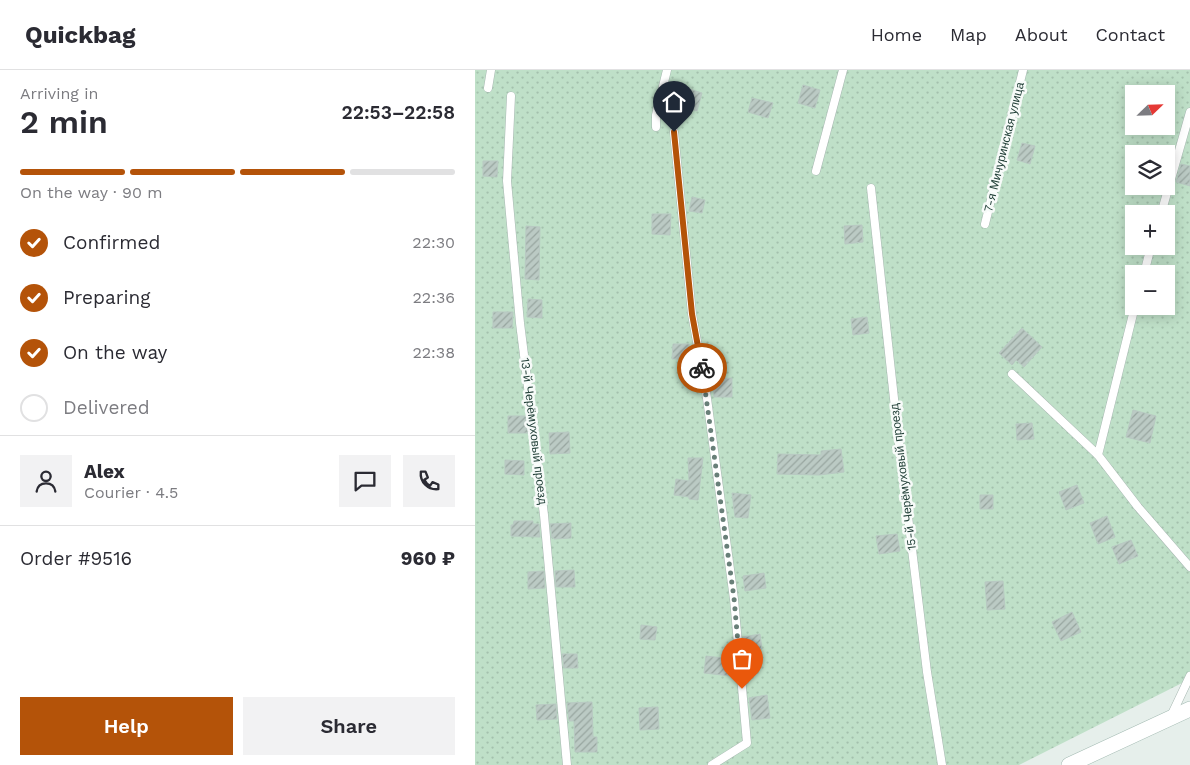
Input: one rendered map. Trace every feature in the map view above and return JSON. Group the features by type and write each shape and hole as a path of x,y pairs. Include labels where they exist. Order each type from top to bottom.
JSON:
{"main road":[{"path":"1069,765 1190,709"}],"lane":[{"path":"487,88 491,70"},
{"path":"656,127 656,115 667,70"},
{"path":"816,171 843,70"},
{"name":"7-я Мичуринская улица","path":"985,224 1023,70"},
{"name":"13-й Черёмуховый проезд","path":"511,96 507,181 520,323 544,515 567,765"},
{"path":"1164,205 1190,112"},
{"path":"674,132 692,314 706,391 734,598 747,743 712,765"},
{"name":"15-й Черёмуховый проезд","path":"871,188 897,426 927,672 942,765"},
{"path":"1098,455 1133,315"},
{"path":"1012,374 1098,455 1138,508 1190,567"},
{"path":"1184,560 1190,552"},
{"path":"1170,718 1190,676"}],"green space":[{"path":"475,70 1190,70 1190,679 1019,765 475,765"}],"building":[{"path":"803,85 820,90 815,108 798,103"},
{"path":"683,87 702,93 697,111 678,105"},
{"path":"752,98 773,103 768,118 748,112"},
{"path":"1022,143 1035,146 1030,164 1017,160"},
{"path":"483,161 498,161 497,177 483,176"},
{"path":"1181,164 1190,166 1190,186 1176,182"},
{"path":"692,197 705,200 702,213 689,211"},
{"path":"652,214 671,214 670,235 652,234"},
{"path":"862,225 863,242 845,244 844,226"},
{"path":"526,226 540,227 539,280 525,279"},
{"path":"528,299 542,300 542,318 527,317"},
{"path":"493,312 513,312 512,328 493,328"},
{"path":"867,317 869,333 853,335 851,319"},
{"path":"1022,328 1042,347 1024,367 1016,360 1012,365 999,353"},
{"path":"673,344 689,344 688,359 672,359"},
{"path":"732,378 732,397 714,397 713,379"},
{"path":"1133,410 1156,416 1150,443 1126,437"},
{"path":"508,416 526,416 528,433 508,433"},
{"path":"1032,423 1034,439 1017,440 1016,424"},
{"path":"569,432 570,453 550,454 549,433"},
{"path":"841,449 844,472 819,475 777,474 778,454 821,455 821,451"},
{"path":"688,458 703,458 698,500 674,495 676,479 689,481"},
{"path":"505,460 524,461 524,475 505,474"},
{"path":"1077,485 1084,503 1066,510 1059,492"},
{"path":"732,493 751,495 748,518 735,517"},
{"path":"980,495 993,495 993,509 980,509"},
{"path":"1107,516 1115,537 1098,544 1090,523"},
{"path":"514,521 533,521 533,524 539,524 540,537 511,536 511,525 513,525"},
{"path":"571,523 571,538 552,538 550,524"},
{"path":"897,534 900,551 879,554 876,536"},
{"path":"1131,540 1138,556 1119,564 1112,547"},
{"path":"574,570 575,587 556,587 555,571"},
{"path":"544,571 545,588 528,589 528,572"},
{"path":"764,573 766,588 745,591 743,576"},
{"path":"1003,581 1005,609 987,610 985,582"},
{"path":"1072,612 1081,632 1061,641 1052,622"},
{"path":"641,625 657,627 655,640 640,639"},
{"path":"760,634 762,649 745,651 743,637"},
{"path":"562,654 577,654 578,668 564,668"},
{"path":"706,656 732,659 731,676 704,673"},
{"path":"767,695 770,718 752,720 749,698"},
{"path":"592,702 593,737 597,737 597,752 575,752 574,721 569,721 567,703"},
{"path":"556,704 557,719 537,720 536,705"},
{"path":"658,707 659,729 640,730 639,708"}],"way so far":[{"path":"702,368 734,598 742,689"}],"route":[{"path":"674,132 692,314 702,368"}]}
